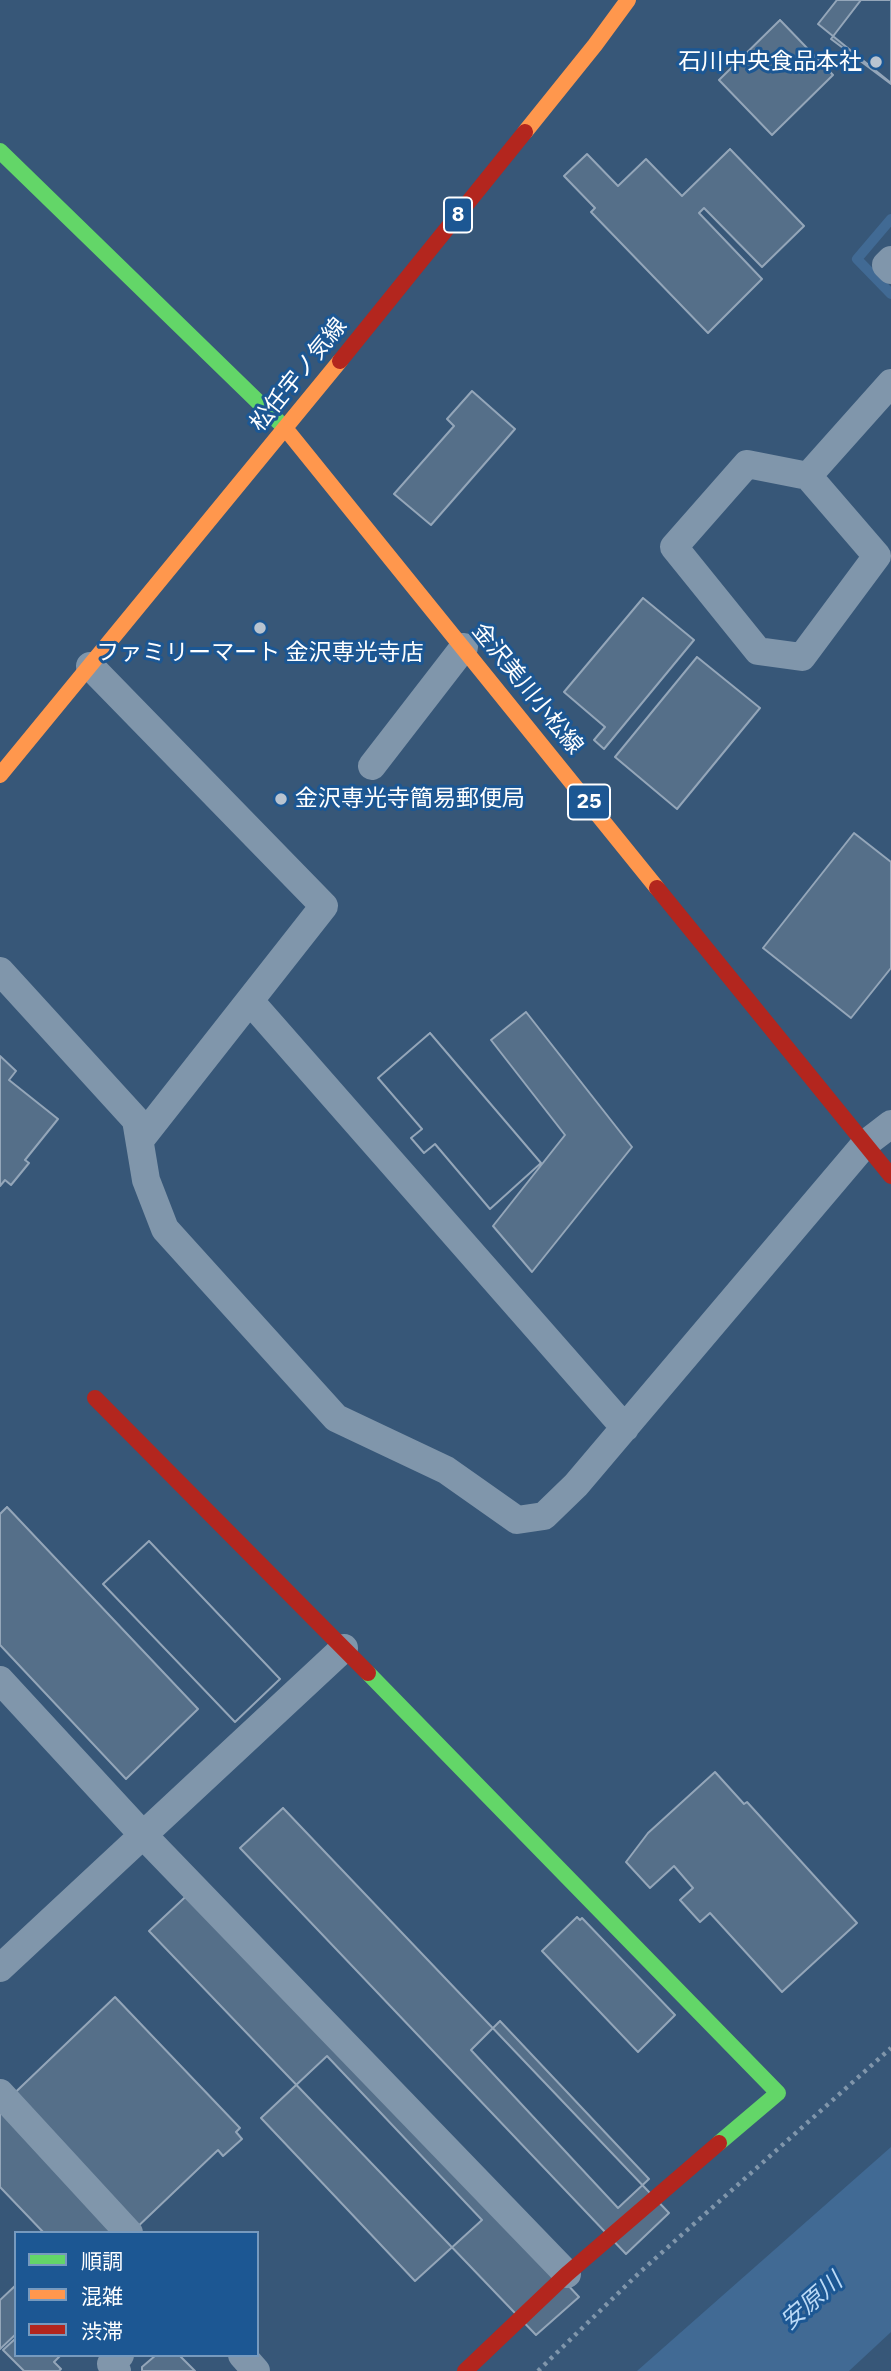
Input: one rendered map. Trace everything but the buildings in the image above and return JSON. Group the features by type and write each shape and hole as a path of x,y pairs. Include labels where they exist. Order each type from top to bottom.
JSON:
{"main road":[{"name":"松任宇ノ気線","path":"0,775 285,428 595,45 628,0"},
{"name":"金沢美川小松線","path":"0,151 285,428 891,1176"},
{"path":"95,1398 344,1648 778,2092 567,2274 465,2371"}],"street":[{"path":"891,260 886,265 891,270"},
{"path":"808,476 891,383"},
{"path":"747,464 808,476 877,556 802,657 758,651 674,547 747,464"},
{"path":"372,766 464,647"},
{"path":"90,666 324,906 140,1140"},
{"path":"0,971 136,1121 146,1180 165,1229 336,1418 446,1470 517,1520 544,1516 576,1485 865,1144 891,1124"},
{"path":"250,1001 625,1428"},
{"path":"0,1968 344,1648"},
{"path":"0,1680 143,1835 567,2274"},
{"path":"0,2093 127,2231"},
{"path":"117,2371 111,2364 118,2357"},
{"path":"244,2357 256,2371"}],"path":[{"path":"538,2371 639,2273 891,2048"}],"water":[{"name":"安原川","path":"891,2147 891,2332 849,2371 637,2371"}],"waterway":[{"path":"891,219 857,259 891,294"}],"traffic: fast":[{"path":"0,151 285,428"},
{"path":"368,1673 778,2093 719,2143"}],"traffic: slow":[{"path":"525,132 628,0"},
{"path":"0,775 340,361"},
{"path":"285,428 657,888"}],"traffic: jam":[{"path":"340,361 525,132"},
{"path":"657,888 891,1176"},
{"path":"95,1398 368,1673"},
{"path":"465,2371 567,2274 719,2143"}],"place":[{"name":"石川中央食品本社","path":"876,62"},
{"name":"ファミリーマート 金沢専光寺店","path":"260,628"},
{"name":"金沢専光寺簡易郵便局","path":"281,799"}]}
